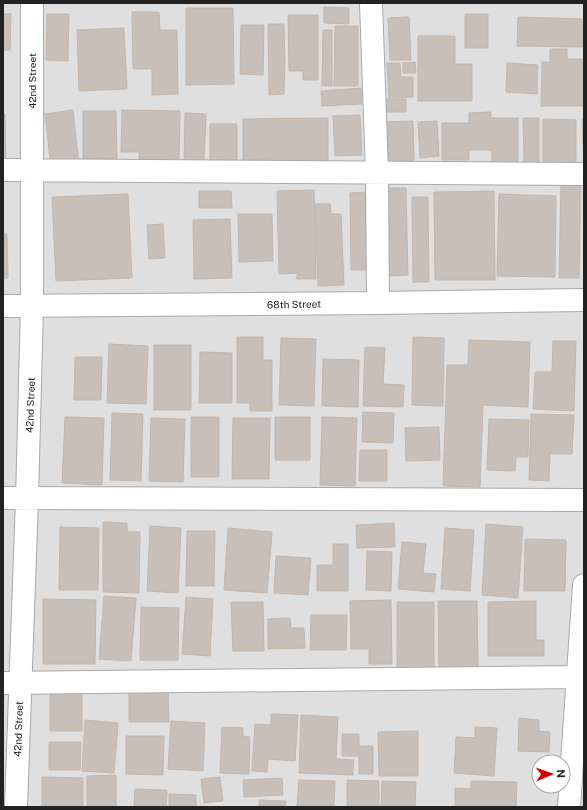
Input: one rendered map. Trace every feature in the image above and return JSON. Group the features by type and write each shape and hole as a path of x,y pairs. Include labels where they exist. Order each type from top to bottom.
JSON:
{"street":[{"name":"42nd Street","path":"16,807 11,683 27,499 32,306 32,3"},
{"path":"371,3 377,172 378,303"},
{"path":"3,170 584,174"},
{"name":"68th Street","path":"3,306 584,300"},
{"path":"3,498 584,500"},
{"path":"569,807 584,585"},
{"path":"11,683 578,677"}],"shaded area":[{"path":"3,3 584,3 584,807 3,807"}],"building":[{"path":"324,7 349,8 349,24 324,23"},
{"path":"186,8 233,8 234,84 186,85"},
{"path":"132,12 159,12 160,30 177,30 178,94 152,95 152,69 133,69"},
{"path":"3,14 11,14 10,50 3,50"},
{"path":"47,14 69,14 68,61 46,60"},
{"path":"465,14 488,14 488,48 465,48"},
{"path":"288,15 318,15 318,80 303,80 303,71 289,71"},
{"path":"409,17 411,60 390,60 388,18"},
{"path":"518,17 584,19 584,47 517,46"},
{"path":"268,24 284,24 284,94 269,95"},
{"path":"241,25 264,25 263,75 240,74"},
{"path":"335,26 358,26 358,86 334,86"},
{"path":"124,28 127,89 79,91 77,30"},
{"path":"323,30 332,30 332,86 322,86"},
{"path":"418,36 455,36 455,64 472,64 472,101 418,101"},
{"path":"550,49 567,49 567,59 583,59 584,106 541,106 542,62 550,62"},
{"path":"415,62 416,73 403,73 403,63"},
{"path":"387,63 400,63 401,77 413,77 413,97 389,98"},
{"path":"507,63 538,65 537,94 506,92"},
{"path":"361,88 362,104 322,106 321,91"},
{"path":"378,99 406,99 406,112 379,112"},
{"path":"73,110 79,165 51,168 45,114"},
{"path":"122,110 180,111 179,159 139,159 139,152 121,152"},
{"path":"83,111 116,111 117,159 83,159"},
{"path":"491,112 491,118 518,118 518,162 492,163 492,150 469,150 469,160 442,160 442,123 469,123 469,113"},
{"path":"185,113 206,114 204,162 184,161"},
{"path":"3,114 5,114 6,164 3,164"},
{"path":"360,115 362,155 335,156 333,116"},
{"path":"328,118 328,162 243,163 243,119"},
{"path":"523,118 539,118 539,164 524,164"},
{"path":"543,119 576,120 576,167 543,167"},
{"path":"582,119 584,119 584,168"},
{"path":"413,121 414,161 386,162 384,122"},
{"path":"437,121 439,156 420,158 418,122"},
{"path":"210,124 237,124 237,164 210,163"},
{"path":"561,184 581,184 579,278 559,278"},
{"path":"384,188 406,188 408,275 387,276"},
{"path":"314,190 316,279 296,279 298,273 279,274 277,191"},
{"path":"199,191 231,191 232,208 199,208"},
{"path":"494,191 495,280 435,280 434,192"},
{"path":"369,192 370,270 351,270 350,193"},
{"path":"128,194 132,278 56,281 52,197"},
{"path":"499,194 556,196 555,277 497,276"},
{"path":"412,197 428,197 429,282 413,282"},
{"path":"315,204 330,204 331,214 341,214 344,285 318,286"},
{"path":"238,214 272,214 273,261 239,262"},
{"path":"230,219 232,278 194,279 193,220"},
{"path":"163,224 165,258 149,259 147,225"},
{"path":"3,234 7,234 8,278 3,278"},
{"path":"237,337 263,337 263,360 272,360 272,411 250,411 250,403 237,403"},
{"path":"413,337 444,338 443,406 412,405"},
{"path":"281,338 316,339 314,406 279,405"},
{"path":"469,340 530,342 528,407 483,405 480,487 443,486 447,365 468,365"},
{"path":"553,341 576,341 574,411 533,409 535,372 552,372"},
{"path":"109,344 148,346 146,404 107,403"},
{"path":"154,345 191,345 191,410 154,410"},
{"path":"365,347 385,348 383,384 404,385 403,407 363,406"},
{"path":"200,352 232,353 232,403 199,403"},
{"path":"75,357 102,357 101,400 74,400"},
{"path":"323,359 359,360 358,407 322,406"},
{"path":"363,412 394,413 393,443 362,442"},
{"path":"112,413 143,414 141,481 110,480"},
{"path":"531,414 574,415 572,454 550,454 549,481 529,480"},
{"path":"65,417 104,418 102,485 62,483"},
{"path":"191,417 219,417 219,477 191,477"},
{"path":"275,417 310,417 310,460 275,460"},
{"path":"322,417 357,418 355,486 320,485"},
{"path":"151,418 185,419 183,482 149,481"},
{"path":"233,418 270,418 269,479 232,479"},
{"path":"489,419 529,420 528,457 516,457 515,471 487,470"},
{"path":"439,427 440,460 406,461 405,428"},
{"path":"360,450 387,450 387,481 359,481"},
{"path":"103,522 127,523 127,532 140,532 139,593 103,592"},
{"path":"394,523 395,547 357,548 356,525"},
{"path":"486,524 523,527 518,598 482,595"},
{"path":"150,526 181,528 178,593 147,591"},
{"path":"60,527 99,528 98,590 59,590"},
{"path":"228,528 272,532 267,593 224,590"},
{"path":"445,528 474,530 470,591 441,589"},
{"path":"187,531 215,531 214,586 186,586"},
{"path":"525,539 566,540 565,591 524,591"},
{"path":"402,542 426,544 423,573 436,574 434,592 398,589"},
{"path":"333,544 348,544 348,591 317,591 317,565 333,565"},
{"path":"367,551 392,552 391,591 366,590"},
{"path":"276,556 311,558 308,595 274,593"},
{"path":"104,596 136,598 131,661 99,659"},
{"path":"186,597 213,599 210,656 182,654"},
{"path":"43,599 96,600 95,664 43,664"},
{"path":"391,600 392,664 369,664 369,649 351,649 350,601"},
{"path":"438,601 477,601 478,669 439,669"},
{"path":"536,601 536,640 544,640 544,656 488,656 488,602"},
{"path":"231,602 263,602 264,651 233,651"},
{"path":"397,602 434,602 434,670 397,670"},
{"path":"141,607 179,608 178,660 140,660"},
{"path":"311,615 347,615 346,650 310,650"},
{"path":"290,618 291,628 304,628 305,648 268,649 268,619"},
{"path":"129,688 168,688 169,722 129,722"},
{"path":"50,692 82,692 82,731 50,731"},
{"path":"271,714 298,715 295,761 268,759 267,772 252,771 255,724 271,725"},
{"path":"301,715 338,717 336,759 354,760 353,775 299,773"},
{"path":"519,718 539,720 539,731 550,732 549,752 518,751"},
{"path":"85,720 118,723 114,773 82,771"},
{"path":"171,721 205,723 203,771 168,769"},
{"path":"222,727 243,728 243,736 250,737 249,774 220,773"},
{"path":"475,727 497,728 494,776 454,773 456,737 475,738"},
{"path":"418,731 418,776 379,776 378,732"},
{"path":"342,734 359,734 359,746 373,746 373,774 359,774 359,756 342,756"},
{"path":"126,736 164,736 163,775 126,774"},
{"path":"49,742 81,742 80,770 49,770"},
{"path":"116,775 116,807 87,807 87,776"},
{"path":"42,777 83,778 83,807 42,807"},
{"path":"220,777 223,801 204,803 201,779"},
{"path":"282,778 283,795 244,797 243,780"},
{"path":"299,780 335,781 334,807 297,807"},
{"path":"347,780 379,781 379,807 347,807"},
{"path":"382,781 416,782 415,807 381,807"},
{"path":"471,781 517,782 516,807 455,807 455,788 471,789"},
{"path":"135,789 167,790 166,807 134,807"},
{"path":"169,794 196,795 196,807 169,807"},
{"path":"259,800 286,801 285,807 259,807"}]}
